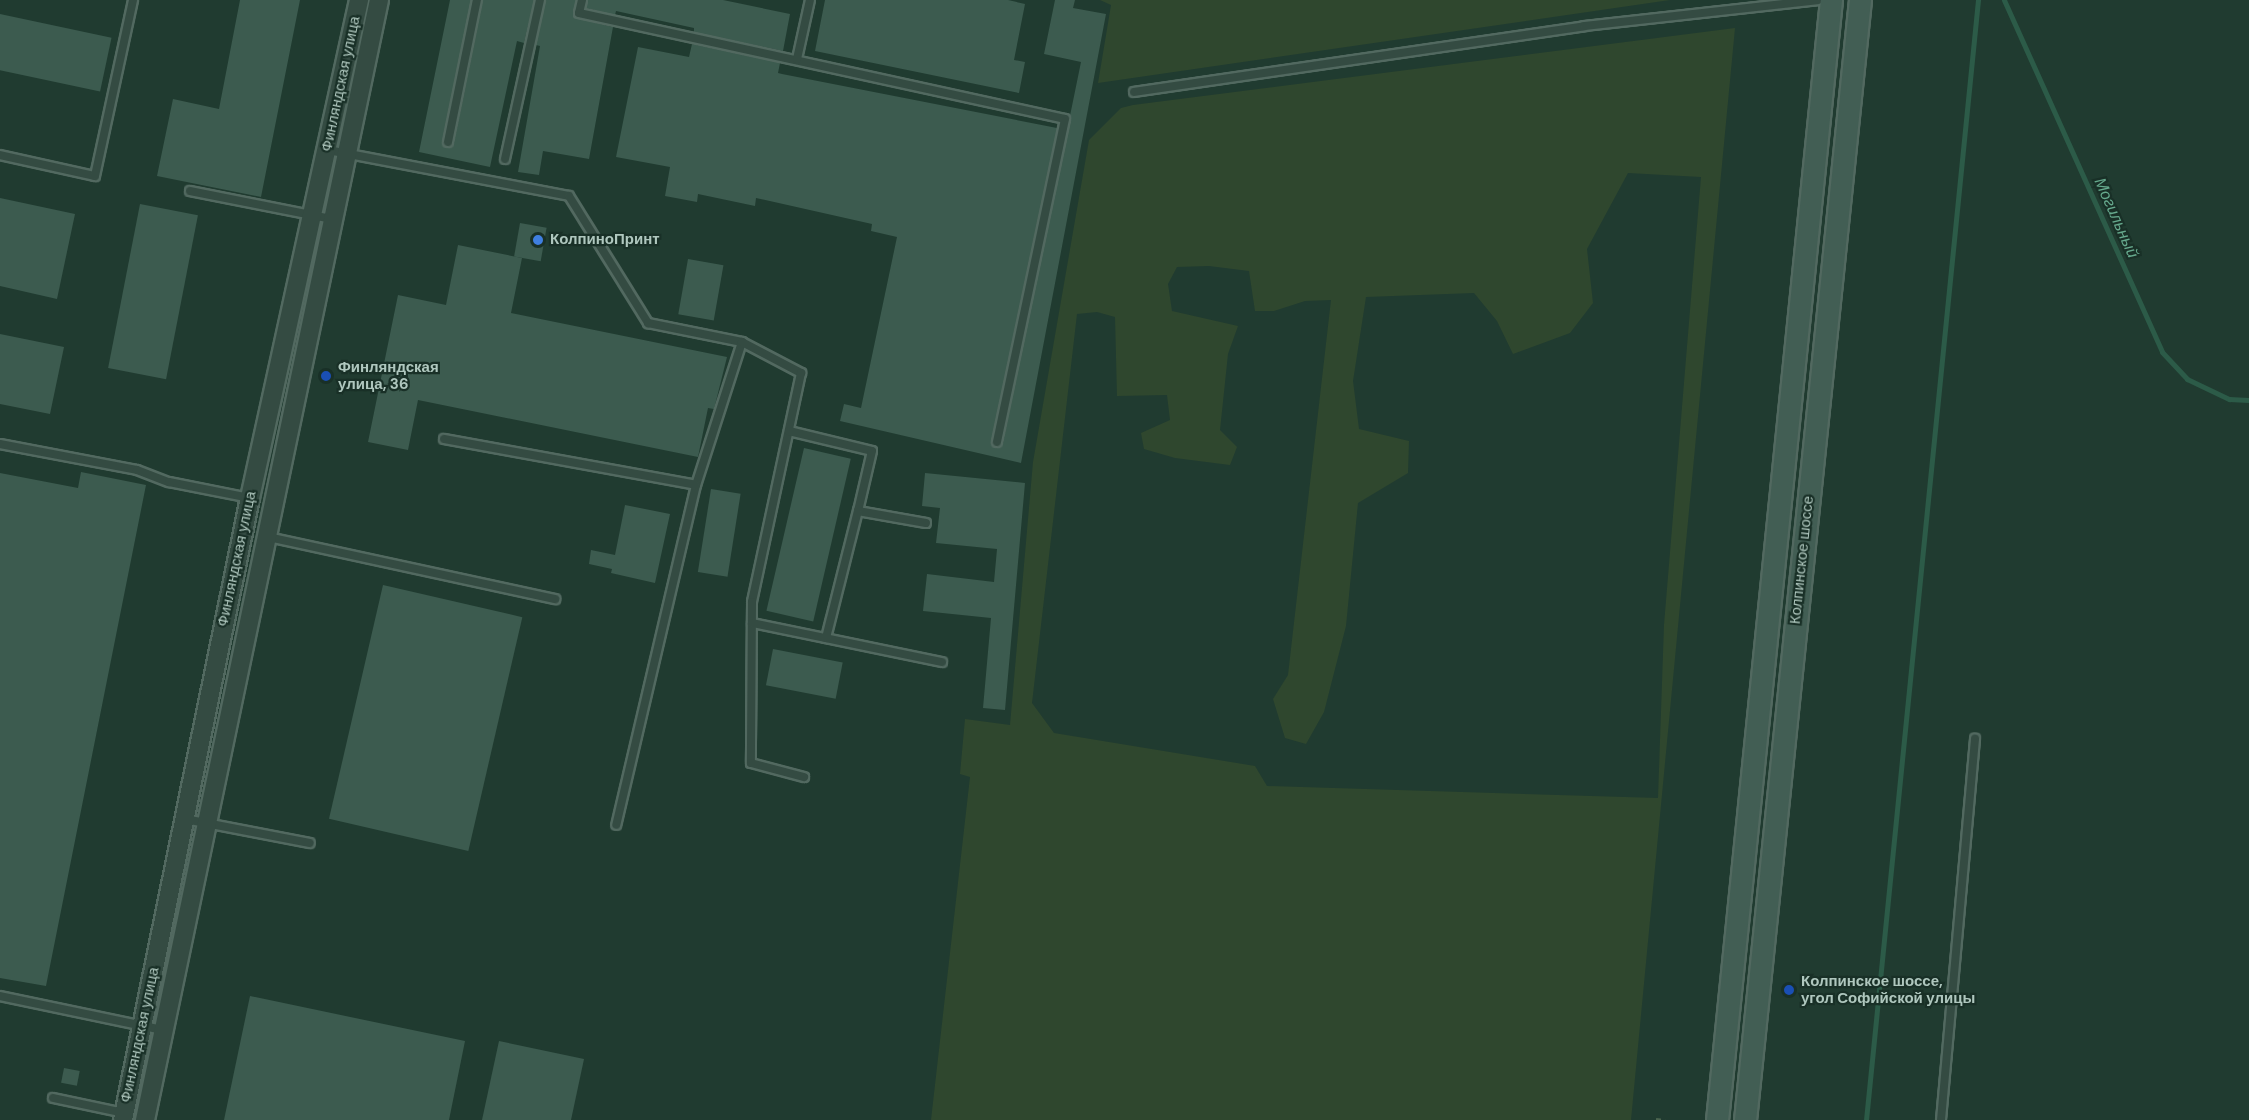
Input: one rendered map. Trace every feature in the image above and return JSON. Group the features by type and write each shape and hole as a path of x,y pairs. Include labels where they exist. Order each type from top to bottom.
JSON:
{"main road":[{"name":"Колпинское шоссе","path":"1717,1120 1831,0"},
{"name":"Колпинское шоссе","path":"1745,1120 1860,0"}],"street":[{"name":"Финляндская улица","path":"124,1116 249,498 359,0"},
{"name":"Финляндская улица","path":"145,1120 379,0"}],"lane":[{"path":"0,155 95,176 131,0"},
{"path":"448,141 477,0"},
{"path":"506,159 540,0"},
{"path":"582,0 579,13 1065,119 997,442"},
{"path":"797,59 810,0"},
{"path":"1134,92 1584,26 1818,0"},
{"path":"327,150 569,196 648,323 742,342 801,373 752,602 751,763 804,777"},
{"path":"190,190 332,219"},
{"path":"616,825 696,485 742,342"},
{"path":"789,431 872,451 826,638"},
{"path":"444,439 696,485"},
{"path":"0,444 137,470 169,482 249,498"},
{"path":"858,511 926,523"},
{"path":"266,536 555,599"},
{"path":"752,623 942,662"},
{"path":"1941,1120 1975,739"},
{"path":"184,818 310,843"},
{"path":"0,996 164,1030"},
{"path":"53,1098 124,1116"}],"path":[{"path":"1656,1119 1665,1120"}],"green space":[{"path":"1100,0 1670,0 1098,83 1111,5"},
{"path":"1735,28 1631,1120 931,1120 970,777 960,774 965,719 1010,725 1033,462 1089,140 1121,108","holes":["1628,173 1701,177 1664,625 1658,798 1267,786 1255,766 1054,733 1032,703 1077,314 1097,312 1115,317 1117,396 1167,395 1170,420 1141,433 1144,449 1175,458 1230,465 1237,447 1220,430 1228,354 1238,326 1172,311 1168,284 1177,267 1209,266 1249,271 1255,311 1274,311 1305,301 1331,300 1288,675 1273,699 1285,738 1306,744 1324,712 1346,626 1358,503 1408,473 1409,441 1359,429 1353,381 1366,297 1474,293 1497,321 1513,354 1570,333 1593,303 1587,249"]}],"building":[{"path":"240,0 300,0 261,197 157,176 173,99 219,109"},
{"path":"450,0 471,0 442,141 447,148 454,143 483,0 534,0 524,43 517,41 490,167 419,152"},
{"path":"546,0 576,0 573,12 575,18 613,27 589,159 543,151 539,175 518,172 540,46 536,45"},
{"path":"588,0 723,0 790,14 783,51 694,32 694,28 616,11 615,15 586,8"},
{"path":"825,0 1008,0 1025,4 1014,60 1025,62 1019,93 815,51"},
{"path":"1055,0 1075,0 1073,8 1106,14 1021,463 840,421 844,404 861,408 897,237 871,231 872,224 756,198 755,206 698,194 697,202 665,196 670,167 616,157 638,47 689,57 692,44 780,63 778,73 782,74 1057,128 991,441 993,446 998,448 1003,443 1081,62 1044,54"},
{"path":"0,14 112,38 100,92 0,70"},
{"path":"0,198 75,214 57,299 0,286"},
{"path":"140,204 198,215 166,379 108,368"},
{"path":"520,223 547,228 541,261 514,256"},
{"path":"458,245 522,258 511,313 727,357 714,409 708,408 698,457 418,400 408,450 368,442 398,295 446,305"},
{"path":"688,259 723,265 714,320 678,314"},
{"path":"0,334 64,347 50,414 0,404"},
{"path":"804,448 851,459 813,622 766,611"},
{"path":"81,472 146,485 46,986 0,978 0,473 78,488"},
{"path":"925,473 1025,483 1005,710 983,708 991,618 923,611 927,574 994,582 997,549 936,543 940,508 922,506"},
{"path":"711,489 741,494 727,577 698,572"},
{"path":"625,505 670,514 655,583 611,573 612,569 589,564 591,550 615,555"},
{"path":"383,585 522,617 468,851 329,819"},
{"path":"773,649 843,663 836,699 766,685"},
{"path":"250,996 465,1041 449,1120 224,1120"},
{"path":"499,1041 584,1059 571,1120 482,1120"},
{"path":"64,1068 80,1071 77,1086 61,1083"}],"waterway":[{"path":"1866,1120 1978,0"},
{"name":"Могильный","path":"2004,0 2162,352 2187,379 2229,399 2249,400"}],"place":[{"name":"КолпиноПринт","path":"538,240"},
{"name":"Финляндская улица, 36","path":"326,376"},
{"name":"Колпинское шоссе, угол Софийской улицы","path":"1789,990"}]}
